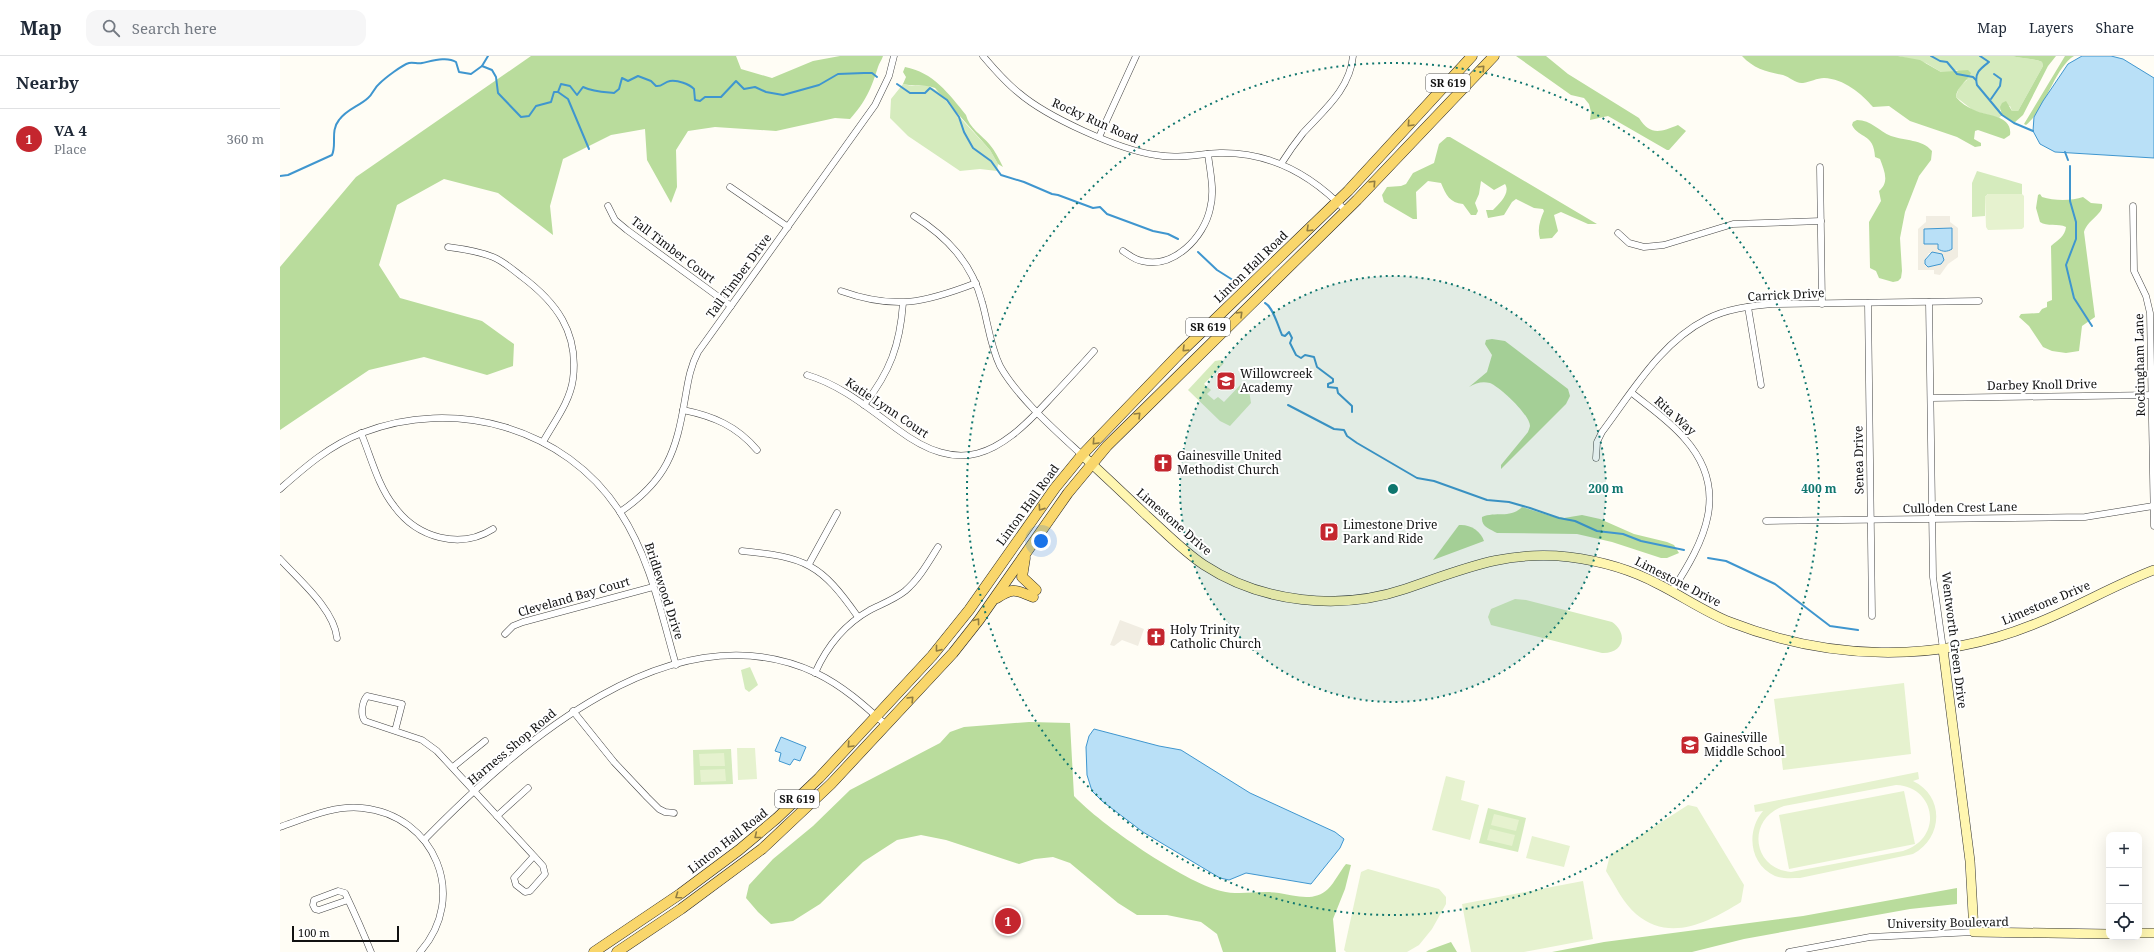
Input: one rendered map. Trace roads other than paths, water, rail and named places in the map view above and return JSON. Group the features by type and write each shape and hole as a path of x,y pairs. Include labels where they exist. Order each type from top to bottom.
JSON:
{"main road":[{"name":"Linton Hall Road","path":"594,952 680,894 760,833 820,778 932,656 969,610 1055,488 1082,455 1181,352 1337,202 1472,56"},
{"name":"SR 619","path":"617,952 681,909 762,849 826,789 948,658 992,601 1068,493 1092,464 1190,363 1346,211 1494,56"},
{"path":"992,601 1012,590 1034,593 1022,575 1027,552"}],"street":[{"name":"Tall Timber Drive","path":"620,512 641,496 663,472 675,447 694,359 875,105 889,76 894,56"},
{"name":"Rocky Run Road","path":"983,56 1007,82 1031,103 1099,137 1130,149 1157,156 1173,157 1237,153 1252,155 1281,164 1302,175 1337,202 1346,211"},
{"path":"1099,137 1136,56"},
{"path":"1281,164 1302,134 1341,90 1350,70 1353,56"},
{"path":"1123,251 1142,261 1156,261 1177,254 1195,240 1204,227 1211,207 1212,186 1208,154"},
{"path":"1820,167 1822,304"},
{"path":"730,187 788,227"},
{"name":"Tall Timber Court","path":"608,206 615,220 627,230 731,306"},
{"name":"Rockingham Lane","path":"2133,206 2134,271 2152,313 2154,526"},
{"path":"914,216 936,231 955,248 976,283 982,301 990,339 1000,365 1017,391 1082,455"},
{"path":"1618,233 1629,243 1644,247 1664,245 1732,224 1821,221"},
{"path":"448,247 481,252 503,262 537,288 560,314 570,340 574,366 573,380 566,402 543,442"},
{"path":"841,291 872,300 903,303 932,298 976,283"},
{"name":"Wentworth Green Drive","path":"1929,302 1934,594 1943,649 1970,861 1974,932"},
{"name":"Carrick Drive","path":"1596,458 1598,442 1602,432 1668,348 1686,331 1708,318 1748,307 1772,304 1979,302"},
{"path":"864,405 884,377 895,353 901,327 903,303"},
{"name":"Senea Drive","path":"1868,303 1872,616"},
{"path":"1748,307 1762,385"},
{"name":"Katie Lynn Court","path":"806,375 833,384 922,446 954,455 978,453 998,445 1022,429 1094,351"},
{"name":"Rita Way","path":"1632,393 1684,437 1701,461 1708,483 1710,504 1706,528 1693,557 1672,592"},
{"name":"Darbey Knoll Drive","path":"1930,398 2153,395"},
{"path":"683,410 710,416 729,425 743,435 757,450"},
{"name":"Bridlewood Drive","path":"280,489 327,451 361,433 413,420 452,418 489,422 510,428 543,442 571,460 586,472 599,485 620,512 637,543 653,587 676,665"},
{"path":"361,433 387,496 393,506 409,522 431,535 454,541 470,540 483,536 494,529"},
{"name":"Limestone Drive","path":"1082,455 1192,556 1237,582 1271,593 1298,599 1330,601 1364,599 1405,589 1472,565 1529,555 1572,558 1622,568 1727,621 1806,645 1859,652 1902,652 1943,649 1972,644 2029,627 2154,570"},
{"name":"Culloden Crest Lane","path":"1766,521 2098,516 2153,506"},
{"path":"809,564 837,513"},
{"path":"815,673 827,649 836,638 858,618 904,591 920,575 938,547"},
{"path":"742,551 787,557 809,564 832,583 858,618"},
{"path":"280,559 331,616 336,629 337,638"},
{"name":"Cleveland Bay Court","path":"505,634 514,626 523,622 653,587"},
{"name":"Harness Shop Road","path":"424,840 475,792 545,731 573,711 625,683 676,665 709,658 747,657 784,662 815,673 856,697 886,725"},
{"path":"395,731 402,704 367,696 362,714 365,721 395,731 422,740 431,746 453,767 544,866 545,874 530,892 525,892 516,885 514,878 515,875 534,856"},
{"path":"573,711 614,762 647,797 659,809 665,812 674,813"},
{"path":"453,767 485,741"},
{"path":"497,816 528,788"},
{"path":"280,827 339,808 362,808 375,810 407,824 424,840 434,856 441,873 442,900 435,930 420,952"},
{"path":"348,900 319,910 315,909 313,905 314,900 338,891 344,893 348,900 371,952"},
{"name":"University Boulevard","path":"1789,952 1870,937 1974,932 2106,934"},
{"path":"2142,933 2154,933"}],"water":[{"path":"2082,56 2111,56 2123,59 2154,78 2154,158 2055,152 2040,144 2033,131 2034,117 2068,64"},
{"path":"1952,228 1952,249 1943,251 1938,249 1938,244 1924,244 1924,229"},
{"path":"1932,252 1942,254 1944,260 1941,264 1928,267 1925,264 1925,260"},
{"path":"1094,729 1159,746 1181,750 1250,793 1335,832 1344,839 1340,848 1311,884 1246,873 1229,880 1220,878 1143,832 1102,801 1092,791 1087,775 1086,747 1089,736"},
{"path":"781,737 806,747 800,761 794,759 790,765 779,761 781,753 775,751"}],"waterway":[{"path":"280,176 288,175 332,155 336,124 342,116 368,98 382,81 402,66 411,63 448,59 456,62 459,72 471,74 482,66 488,56"},
{"path":"1931,56 1940,61 1947,62 1957,74 1973,77 1976,80"},
{"path":"1980,56 1989,62 1980,69 1977,74 1977,85 2002,115 2014,123 2033,131"},
{"path":"482,66 492,70 496,77 498,93 521,117 529,116 536,106 551,102 554,92 558,92 561,84 570,86 577,95 583,87 595,91 614,93 619,89 622,78 628,81 638,76 651,81 656,86 660,86 670,81 686,84 694,89 695,100 700,101 705,97 721,97 736,81 744,89 755,87 766,92 783,95 819,85 838,74 872,73 877,77"},
{"path":"1991,99 2000,86 2001,79 1994,74"},
{"path":"897,84 910,93 925,93 930,88 947,100 959,117 964,132 973,148 991,161 1001,175 1093,208 1100,207 1107,214 1153,231 1168,234 1178,239"},
{"path":"558,92 568,99 589,149"},
{"path":"2065,152 2068,160"},
{"path":"2070,166 2070,201 2076,222 2076,239 2066,265 2074,298 2092,326"},
{"path":"1198,252 1217,270 1236,282"},
{"path":"1265,303 1273,313 1282,335 1285,336 1289,332 1292,338 1290,343 1296,355 1301,358 1305,355 1314,357 1317,367 1333,379 1333,382 1328,384 1328,387 1337,388 1338,393 1352,406 1352,412"},
{"path":"1288,405 1334,429 1344,430 1347,436 1357,443 1417,478 1434,481 1487,500 1509,502 1559,518 1575,521 1597,531 1623,534 1641,541 1684,550"},
{"path":"1708,558 1726,561 1775,584 1830,626 1858,630"}],"place":[{"name":"Willowcreek Academy","path":"1226,381"},
{"name":"Gainesville United Methodist Church","path":"1163,463"},
{"name":"Limestone Drive Park and Ride","path":"1329,532"},
{"name":"Holy Trinity Catholic Church","path":"1156,637"},
{"name":"Gainesville Middle School","path":"1690,745"},
{"name":"VA 4","path":"1008,921"}]}
